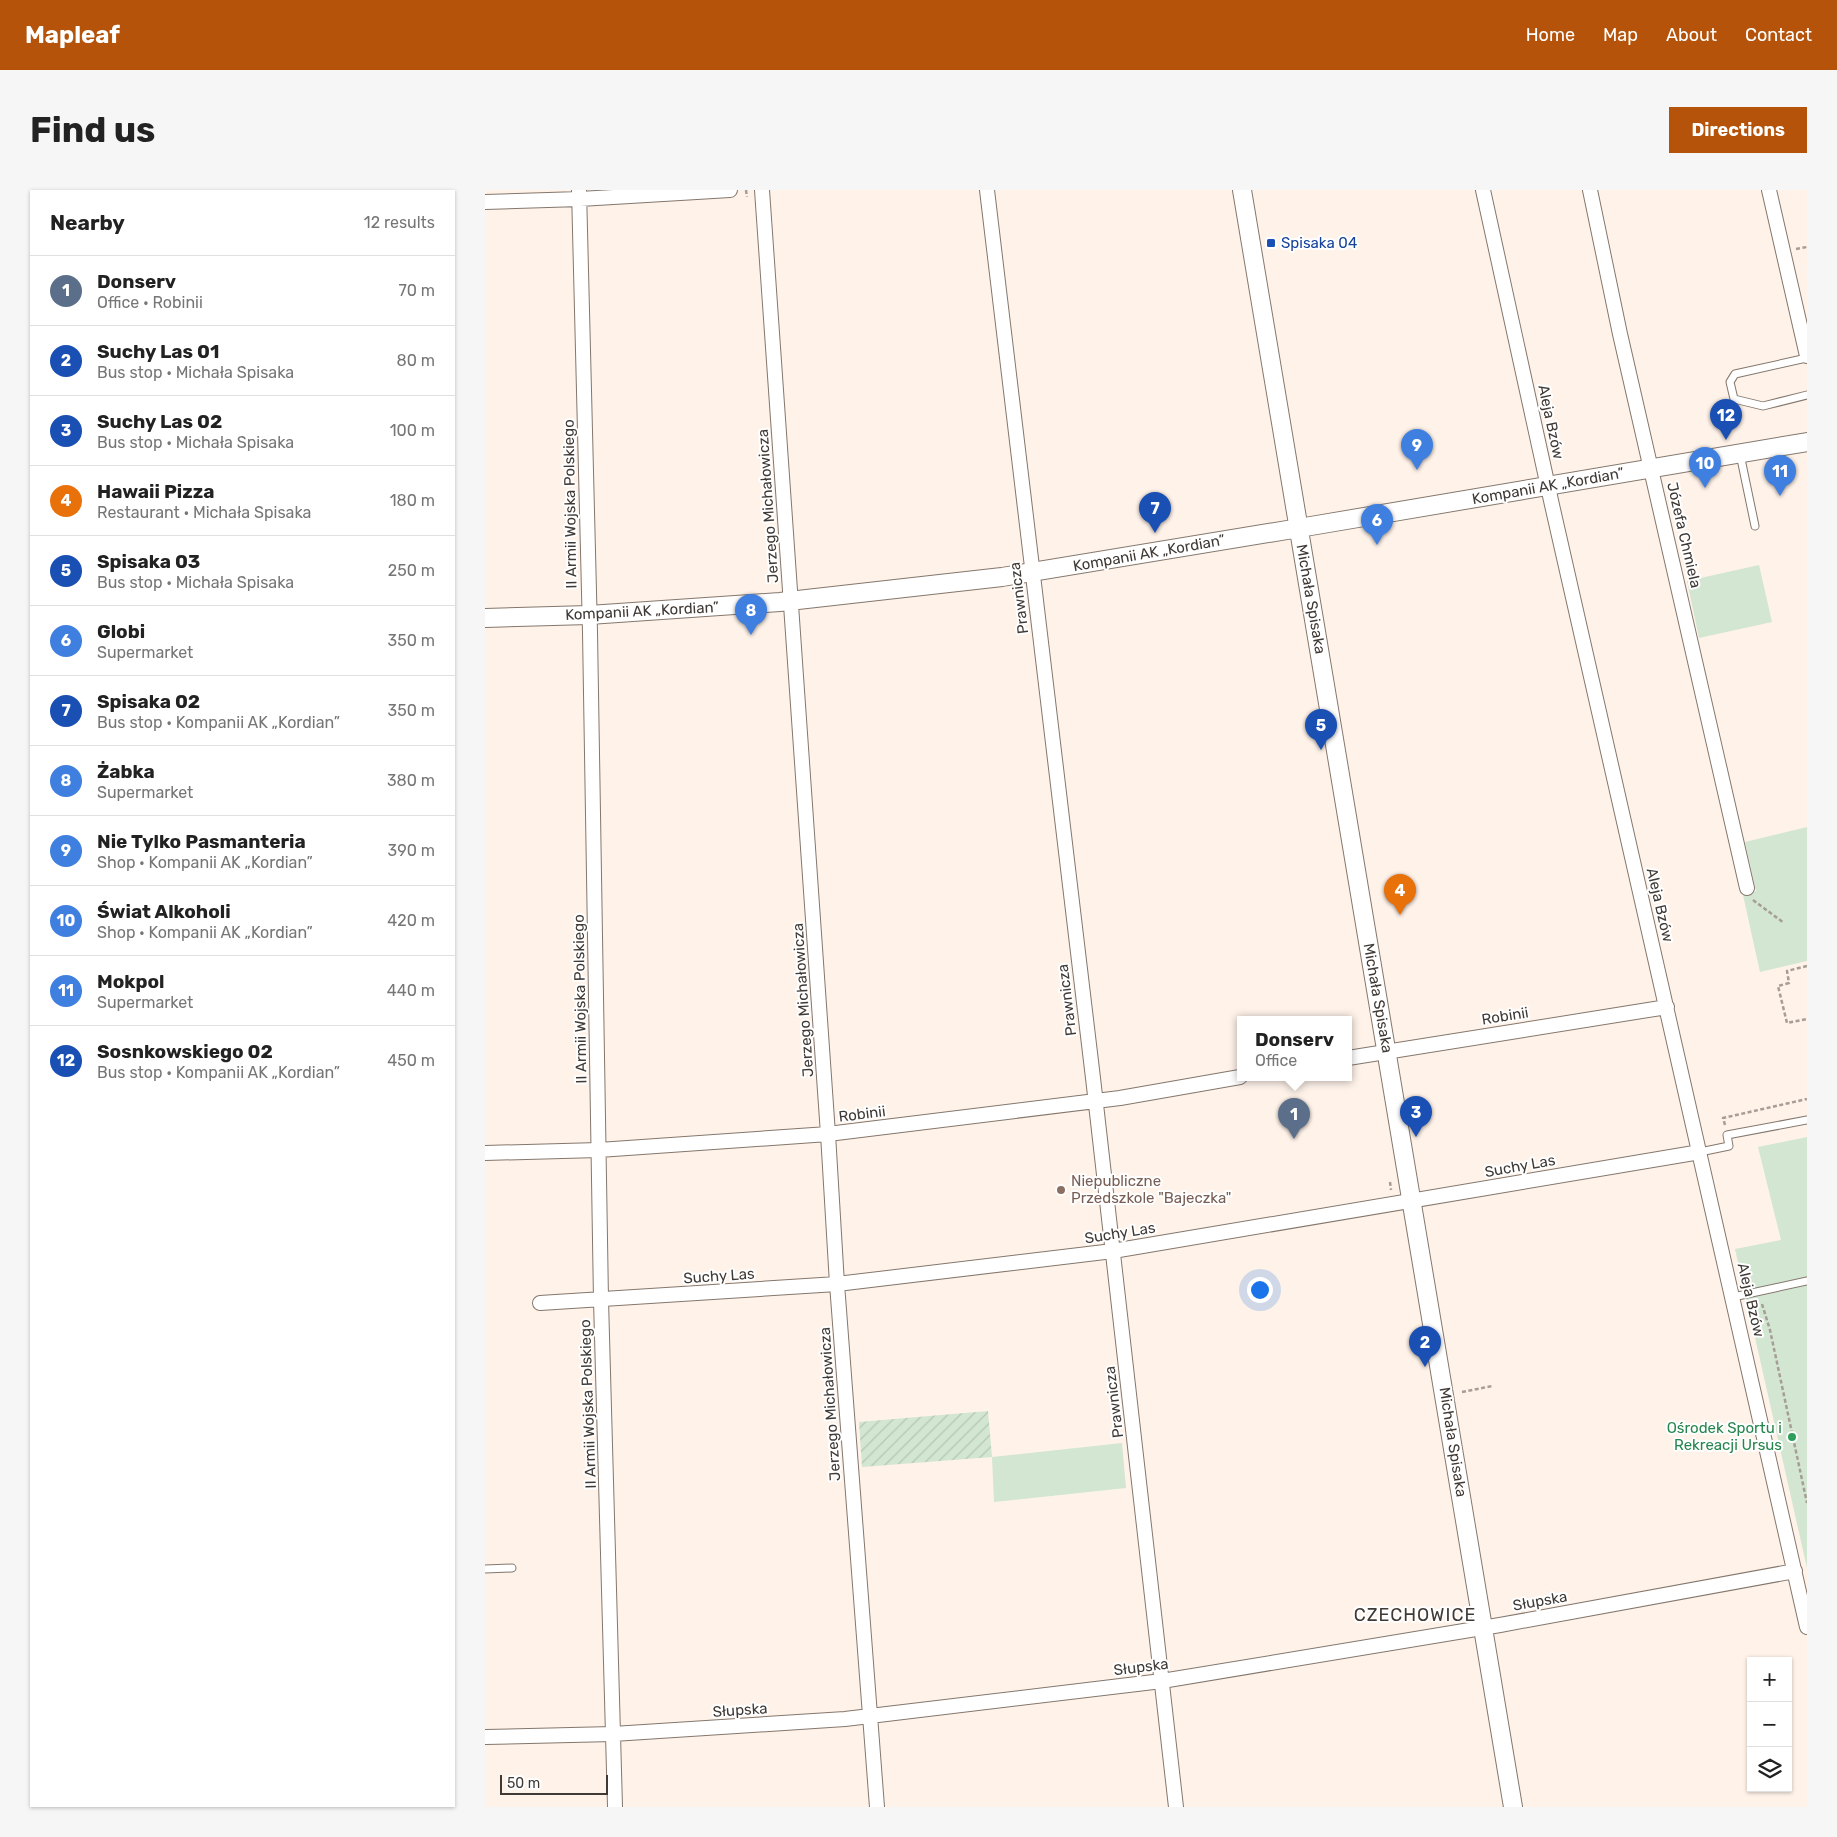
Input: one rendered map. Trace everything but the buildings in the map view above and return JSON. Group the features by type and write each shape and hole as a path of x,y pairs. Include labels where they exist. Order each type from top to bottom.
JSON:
{"street":[{"path":"485,202 580,195 731,190"},
{"name":"Jerzego Michałowicza","path":"762,190 829,1134 837,1284 877,1807"},
{"name":"Prawnicza","path":"987,190 1113,1251 1176,1807"},
{"name":"Michała Spisaka","path":"1241,190 1513,1807"},
{"name":"Aleja Bzów","path":"1483,190 1548,486 1807,1627"},
{"name":"Józefa Chmiela","path":"1590,190 1620,334 1747,888"},
{"path":"1769,190 1807,357"},
{"name":"II Armii Wojska Polskiego","path":"580,195 601,1300 615,1807"},
{"name":"Kompanii AK „Kordian”","path":"485,618 589,615 791,601 1033,573 1807,442"},
{"name":"Robinii","path":"1352,1057 1667,1007"},
{"name":"Robinii","path":"485,1153 599,1150 829,1134 1095,1101 1237,1077"},
{"name":"Suchy Las","path":"541,1303 837,1284 1113,1251 1700,1152"},
{"name":"Słupska","path":"485,1737 613,1734 845,1719 1162,1681 1484,1628 1795,1571"}],"lane":[{"path":"1807,357 1735,374 1730,382 1734,399 1763,406 1807,395"},
{"path":"1740,453 1755,526"},
{"path":"1700,1152 1729,1146 1727,1135 1807,1120"},
{"path":"1733,1296 1807,1281"},
{"path":"485,1569 512,1568"}],"path":[{"path":"746,190 747,197"},
{"path":"1747,888 1751,898 1784,923"},
{"path":"1807,966 1787,971 1789,983 1778,986 1787,1023 1807,1019"},
{"path":"1727,1135 1723,1118 1807,1099"},
{"path":"1762,1304 1770,1330 1807,1503"},
{"path":"1462,1392 1492,1386"}],"green space":[{"path":"1759,565 1772,622 1699,638 1687,581"},
{"path":"1807,827 1807,961 1760,972 1743,895 1756,891 1745,842"},
{"name":"Ośrodek Sportu i Rekreacji Ursus","path":"1807,1137 1807,1568 1735,1249 1781,1240 1758,1147"},
{"path":"988,1411 992,1457 862,1467 859,1422"},
{"path":"1122,1443 1126,1488 994,1502 992,1457"}],"place":[{"name":"Spisaka 04","path":"1271,243"},
{"name":"Sosnkowskiego 02","path":"1726,440"},
{"name":"Nie Tylko Pasmanteria","path":"1417,470"},
{"name":"Świat Alkoholi","path":"1705,488"},
{"name":"Mokpol","path":"1780,496"},
{"name":"Spisaka 02","path":"1155,533"},
{"name":"Globi","path":"1377,545"},
{"name":"Żabka","path":"751,635"},
{"name":"Spisaka 03","path":"1321,750"},
{"name":"Hawaii Pizza","path":"1400,915"},
{"name":"Suchy Las 02","path":"1416,1137"},
{"name":"Donserv","path":"1294,1139"},
{"name":"Niepubliczne Przedszkole \"Bajeczka\"","path":"1061,1190"},
{"name":"Suchy Las 01","path":"1425,1367"},
{"name":"Ośrodek Sportu i Rekreacji Ursus","path":"1792,1437"}],"district":[{"name":"CZECHOWICE","path":"1415,1615"}]}
